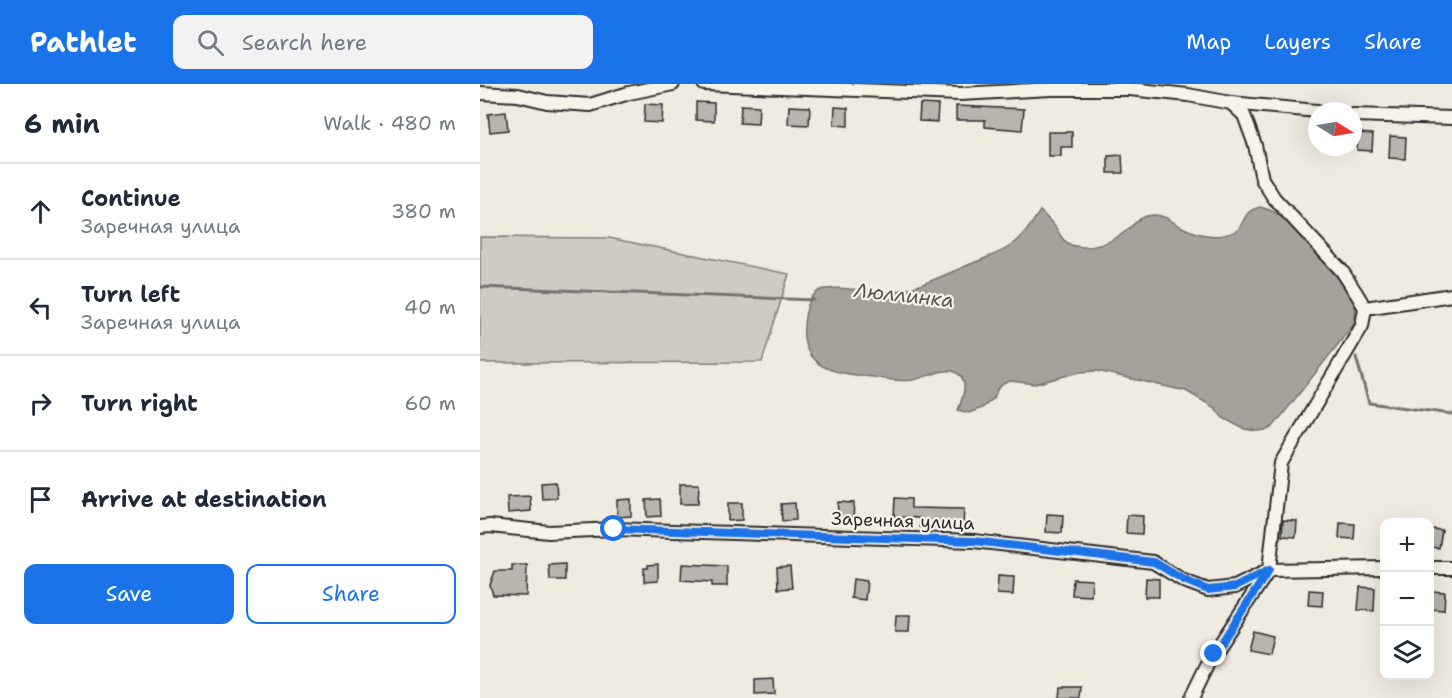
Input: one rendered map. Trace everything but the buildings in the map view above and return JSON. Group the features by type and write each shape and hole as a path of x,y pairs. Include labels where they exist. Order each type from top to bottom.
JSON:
{"street":[{"path":"480,93 518,95 547,102 590,105 629,93 673,84"},
{"path":"704,84 960,94 1051,86 1130,89 1188,95 1231,103 1308,110"},
{"path":"1189,696 1210,659 1269,570 1281,463 1362,326 1365,308 1342,270 1274,198 1262,179 1244,115 1231,103"},
{"path":"1362,115 1452,118"},
{"path":"1365,308 1452,296"},
{"name":"Заречная улица","path":"480,527 549,532 614,529 974,541 1154,562 1184,580 1208,590 1235,587 1269,570 1380,568"},
{"path":"1434,568 1452,568"}],"shaded area":[{"path":"480,237 609,238 789,274 762,362 480,363"}],"water":[{"path":"1260,207 1277,214 1306,242 1350,294 1356,310 1354,324 1273,427 1267,430 1244,429 1223,418 1215,408 1186,391 1097,371 1080,372 1035,384 1010,381 1003,384 997,390 994,398 982,408 969,413 958,410 964,385 961,376 957,373 947,371 903,381 847,374 824,367 815,361 808,352 804,340 804,320 808,305 817,292 834,288 884,292 926,283 1007,248 1024,234 1040,211 1053,224 1065,242 1075,246 1089,247 1108,242 1121,235 1141,218 1153,215 1165,217 1196,233 1226,235 1239,229 1249,213"}],"waterway":[{"name":"Люллинка","path":"480,287 814,300"},
{"name":"Люллинка","path":"1356,357 1369,403 1452,414"}],"route":[{"path":"614,529 974,541 1154,562 1184,580 1208,590 1235,587 1269,570 1214,654"}]}
